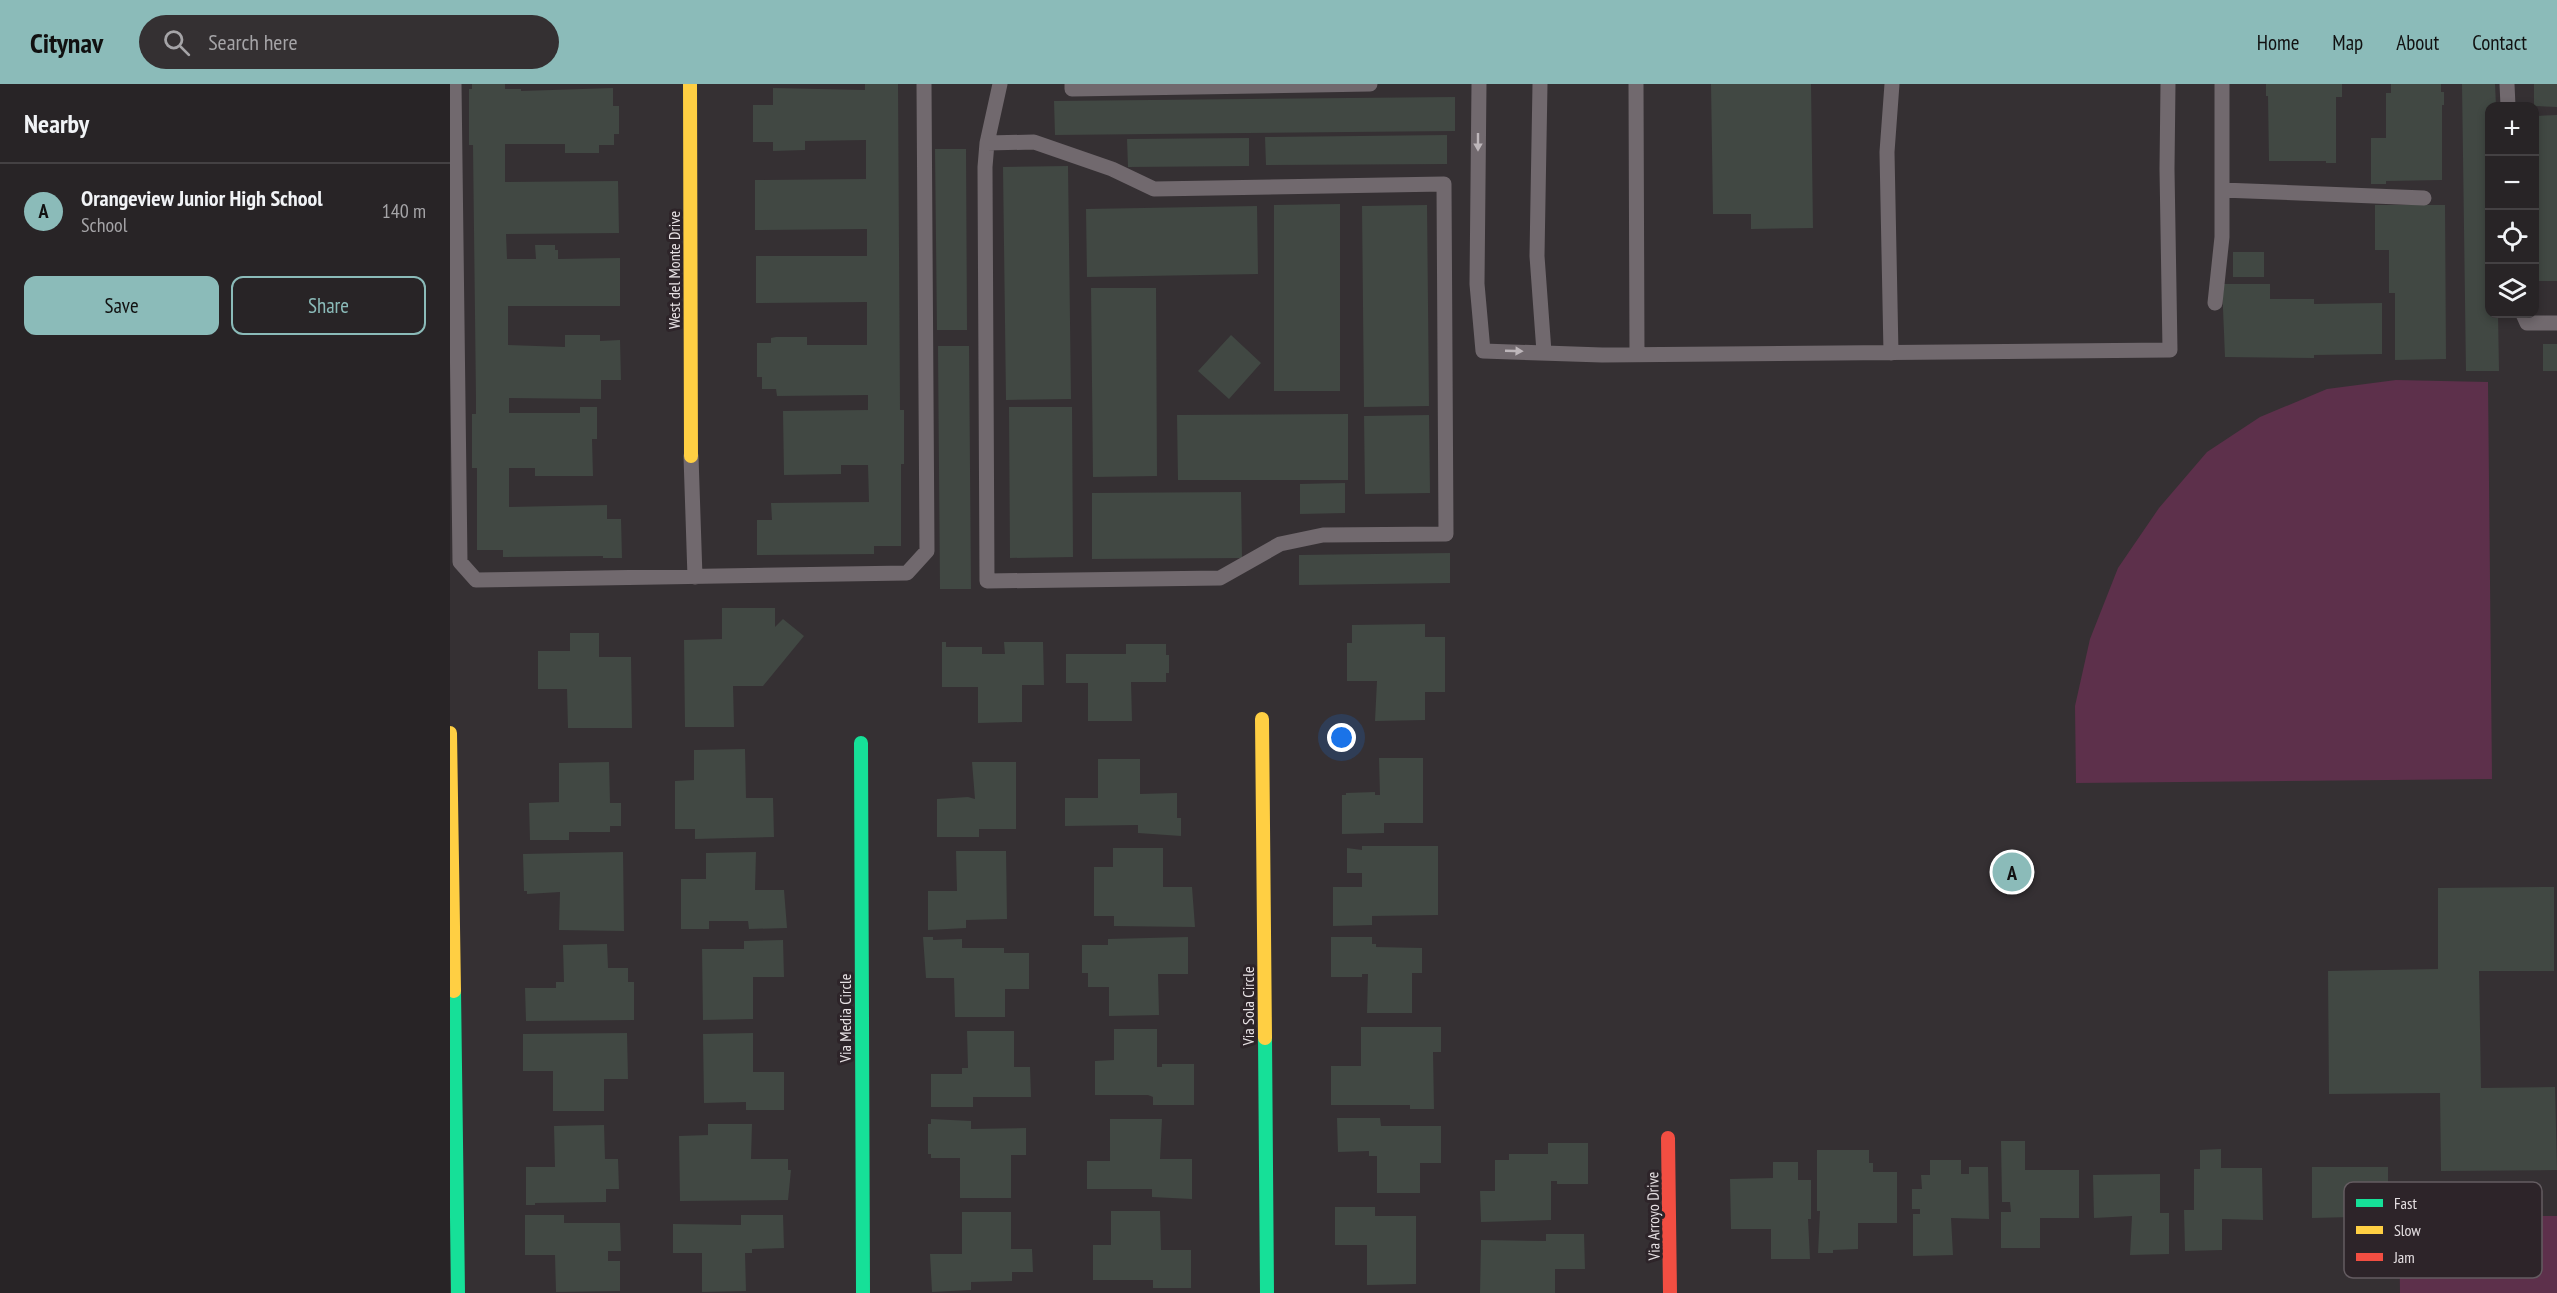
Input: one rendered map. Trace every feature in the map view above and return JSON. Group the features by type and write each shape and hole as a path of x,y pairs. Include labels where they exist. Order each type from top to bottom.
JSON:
{"street":[{"name":"West del Monte Drive","path":"690,84 691,456"},
{"name":"Via Sola Circle","path":"1262,719 1266,1293"},
{"path":"450,733 458,1293"},
{"name":"Via Media Circle","path":"861,743 863,1293"},
{"name":"Via Arroyo Drive","path":"1668,1138 1670,1293"}],"lane":[{"path":"454,84 460,562 476,580 908,573 927,551 924,84"},
{"path":"987,143 1035,142 1112,169 1154,189 1444,184 1446,534 1323,535 1280,544 1220,578 987,581 987,143 1000,84"},
{"path":"1072,84 1072,89 1082,89 1370,84"},
{"path":"1479,84 1477,284 1483,351 1637,354 2170,350 2168,84"},
{"path":"1540,84 1537,256 1544,352"},
{"path":"1636,84 1637,354"},
{"path":"1891,353 1887,152 1892,84"},
{"path":"2215,303 2222,237 2222,84"},
{"path":"2507,84 2508,102"},
{"path":"2222,190 2424,198"},
{"path":"2525,318 2528,323 2557,323"},
{"path":"691,456 695,577"}],"shaded area":[{"path":"2396,380 2488,382 2492,779 2076,783 2075,706 2090,639 2118,568 2159,508 2207,452 2260,417 2327,389"},
{"path":"2542,1216 2557,1216 2557,1293 2400,1293 2400,1278 2542,1278"}],"building":[{"path":"472,84 505,84 505,89 521,89 521,91 613,88 613,106 619,106 619,134 614,134 614,145 599,145 599,153 565,153 565,144 505,144 505,182 618,181 619,233 506,234 507,259 536,259 535,245 555,245 555,250 558,250 558,259 620,258 620,306 508,306 508,345 565,347 565,335 600,335 600,341 620,340 621,380 601,380 601,399 509,398 509,413 580,413 580,407 597,407 597,439 592,439 593,476 535,476 535,468 509,468 509,507 607,505 607,519 621,519 622,558 603,558 603,556 503,557 503,550 477,550 477,468 472,468 472,414 476,414 476,399 473,145 469,145 469,89 472,89"},
{"path":"865,84 898,84 900,410 904,410 904,464 901,464 901,546 874,546 874,554 757,555 757,520 772,520 771,503 869,502 868,465 841,465 841,474 784,475 783,411 868,410 868,395 777,396 776,389 762,389 762,377 757,377 757,343 771,343 771,338 807,337 807,345 867,345 867,302 756,303 756,256 867,256 867,229 755,230 755,180 866,179 866,140 805,141 805,150 773,151 773,142 753,142 753,105 773,105 773,88 865,90"},
{"path":"1711,84 1811,84 1813,228 1751,229 1751,214 1713,214"},
{"path":"2266,84 2342,84 2342,97 2336,97 2336,163 2269,161"},
{"path":"2391,84 2441,84 2441,92 2444,92 2442,180 2386,181 2386,184 2371,184 2371,138 2386,138 2386,93 2391,93"},
{"path":"2462,84 2495,84 2496,102 2485,102 2485,318 2498,318 2499,371 2466,371"},
{"path":"2534,84 2557,84 2557,107 2539,106 2539,102 2534,102"},
{"path":"1455,97 1455,131 1055,135 1054,101"},
{"path":"2557,115 2557,281 2539,281 2539,116"},
{"path":"1447,135 1447,164 1266,165 1265,137"},
{"path":"1249,138 1249,166 1128,167 1127,139"},
{"path":"935,149 966,149 967,330 937,330"},
{"path":"1068,166 1071,399 1006,400 1003,167"},
{"path":"1340,204 1340,391 1274,391 1274,205"},
{"path":"1427,205 1429,406 1364,407 1362,206"},
{"path":"2375,205 2445,205 2446,359 2395,360 2395,293 2389,293 2389,250 2375,250"},
{"path":"1257,206 1258,274 1087,277 1086,209"},
{"path":"2233,252 2264,252 2264,277 2233,277"},
{"path":"2222,284 2270,284 2270,299 2314,299 2314,304 2382,303 2382,354 2314,355 2314,358 2225,357"},
{"path":"1091,288 1156,288 1157,476 1093,477"},
{"path":"1231,335 1261,363 1229,399 1198,371"},
{"path":"2543,344 2557,344 2557,371 2543,371"},
{"path":"938,346 969,346 971,589 940,589"},
{"path":"1009,407 1072,407 1073,557 1010,558"},
{"path":"1348,414 1348,480 1178,480 1177,415"},
{"path":"1429,415 1430,493 1365,494 1364,416"},
{"path":"1345,483 1345,513 1300,514 1300,484"},
{"path":"1241,492 1242,558 1092,559 1092,493"},
{"path":"1450,553 1450,583 1299,585 1299,555"},
{"path":"722,608 775,608 775,627 783,619 804,636 763,686 733,686 734,727 685,727 684,640 722,639"},
{"path":"1425,624 1425,637 1445,637 1445,692 1425,692 1425,720 1375,721 1377,681 1347,681 1347,643 1352,643 1352,625"},
{"path":"570,633 599,633 599,657 631,657 632,728 568,728 567,689 538,689 538,651 570,651"},
{"path":"942,642 946,642 946,647 982,647 982,654 1005,654 1004,642 1043,642 1044,685 1022,685 1022,722 978,723 978,687 942,687"},
{"path":"1126,644 1166,644 1166,655 1169,655 1169,673 1166,673 1166,682 1131,682 1132,721 1088,721 1088,683 1066,683 1066,654 1126,654"},
{"path":"745,749 746,798 773,798 774,837 695,839 695,829 675,829 675,781 694,780 694,750"},
{"path":"1379,758 1423,758 1423,823 1384,823 1384,833 1342,834 1342,795 1375,792 1375,795 1380,795"},
{"path":"1098,759 1140,759 1140,794 1177,793 1177,818 1181,818 1181,836 1138,833 1138,825 1065,826 1065,798 1098,798"},
{"path":"609,762 610,803 621,803 621,826 610,826 610,832 569,832 569,840 530,840 529,803 559,802 559,763"},
{"path":"972,762 1016,762 1016,829 979,829 979,837 937,837 937,799 968,797 975,799"},
{"path":"1362,846 1438,846 1438,915 1372,916 1372,925 1333,926 1333,887 1362,887 1362,873 1347,873 1347,848 1362,850"},
{"path":"1113,848 1163,848 1163,887 1192,887 1195,927 1114,926 1114,916 1094,916 1094,867 1113,867"},
{"path":"956,851 1006,851 1007,919 966,920 966,928 928,930 928,891 957,891"},
{"path":"623,852 624,931 559,930 560,892 527,894 527,891 524,891 523,854"},
{"path":"756,852 755,890 784,890 787,928 749,929 748,921 709,921 709,929 681,929 681,879 706,879 706,853"},
{"path":"2554,887 2554,971 2479,971 2481,1088 2555,1087 2557,1170 2441,1171 2440,1093 2329,1094 2328,971 2438,969 2438,888"},
{"path":"923,937 933,937 933,940 962,939 962,948 1004,948 1004,953 1029,953 1029,989 1005,989 1005,1017 955,1017 954,978 926,978"},
{"path":"1188,937 1188,974 1158,974 1159,1015 1109,1016 1109,987 1088,987 1088,973 1082,973 1082,945 1108,945 1108,939"},
{"path":"1331,937 1372,937 1372,944 1376,944 1376,947 1422,948 1422,973 1412,973 1412,1013 1367,1013 1368,974 1362,974 1362,977 1331,977"},
{"path":"783,940 784,977 753,977 753,1019 703,1020 702,949 744,949 744,941"},
{"path":"607,944 608,968 628,968 628,982 634,982 634,1020 526,1021 525,988 556,988 556,982 564,982 563,945"},
{"path":"1361,1027 1441,1027 1441,1052 1433,1052 1434,1109 1410,1109 1410,1105 1331,1105 1331,1066 1361,1066"},
{"path":"1114,1029 1157,1029 1157,1067 1162,1067 1162,1064 1194,1064 1194,1105 1153,1105 1153,1097 1148,1095 1095,1095 1095,1061 1114,1060"},
{"path":"967,1031 1014,1031 1014,1067 1030,1067 1031,1097 973,1097 973,1107 931,1107 931,1074 962,1074 962,1068 968,1068"},
{"path":"627,1033 628,1079 604,1079 604,1111 553,1111 553,1071 523,1071 523,1034"},
{"path":"753,1033 753,1072 784,1072 784,1110 746,1110 746,1102 704,1103 703,1034"},
{"path":"1337,1118 1380,1118 1381,1126 1441,1126 1441,1163 1420,1163 1420,1193 1377,1193 1377,1156 1369,1156 1369,1151 1338,1152"},
{"path":"931,1119 971,1121 971,1129 1026,1128 1026,1155 1011,1155 1011,1198 960,1198 960,1158 931,1158 931,1154 928,1154 928,1124 931,1124"},
{"path":"1110,1119 1162,1119 1160,1159 1192,1159 1192,1199 1152,1197 1152,1189 1087,1189 1087,1161 1110,1161"},
{"path":"708,1124 752,1124 751,1159 788,1159 788,1170 791,1170 788,1200 680,1201 679,1136 708,1135"},
{"path":"604,1125 605,1159 618,1159 619,1189 606,1189 606,1202 526,1205 526,1167 555,1167 554,1126"},
{"path":"2001,1141 2025,1141 2025,1170 2079,1170 2079,1218 2040,1218 2040,1248 2001,1248 2001,1212 2011,1212 2010,1202 2002,1202"},
{"path":"1548,1143 1588,1143 1588,1184 1557,1184 1557,1181 1551,1181 1551,1220 1481,1222 1480,1191 1495,1191 1495,1160 1509,1160 1509,1154 1548,1154"},
{"path":"2221,1149 2221,1168 2262,1168 2263,1220 2222,1219 2222,1250 2185,1251 2184,1210 2194,1210 2194,1169 2200,1169 2200,1150"},
{"path":"1817,1150 1869,1150 1869,1163 1873,1163 1873,1172 1897,1172 1897,1223 1858,1223 1858,1249 1818,1253 1820,1211 1817,1211"},
{"path":"1930,1160 1961,1160 1961,1174 1969,1174 1969,1167 1988,1167 1989,1219 1951,1218 1953,1255 1913,1256 1913,1214 1920,1214 1920,1209 1912,1209 1912,1189 1922,1189 1921,1175 1930,1175"},
{"path":"1773,1162 1798,1162 1798,1180 1811,1180 1811,1219 1808,1219 1810,1259 1771,1259 1771,1229 1731,1229 1730,1179 1773,1178"},
{"path":"2312,1167 2388,1167 2388,1182 2344,1182 2344,1217 2312,1218"},
{"path":"2160,1174 2160,1213 2169,1213 2169,1254 2130,1255 2132,1216 2094,1218 2093,1175"},
{"path":"1335,1207 1375,1207 1375,1216 1416,1216 1416,1284 1367,1285 1367,1245 1335,1245"},
{"path":"1111,1211 1160,1211 1161,1250 1191,1250 1191,1288 1153,1288 1153,1280 1093,1280 1093,1245 1111,1245"},
{"path":"962,1212 1011,1212 1011,1249 1032,1249 1033,1272 1012,1272 1012,1281 971,1282 971,1290 932,1292 930,1254 962,1254"},
{"path":"525,1215 564,1215 564,1223 620,1223 621,1251 608,1251 608,1261 620,1261 620,1291 556,1292 555,1255 525,1255"},
{"path":"741,1215 783,1215 784,1248 752,1249 752,1253 745,1253 746,1291 702,1292 702,1253 673,1253 673,1224 741,1225"},
{"path":"1546,1234 1584,1234 1585,1269 1555,1269 1555,1293 1480,1293 1481,1240 1546,1241"}],"traffic: fast":[{"path":"861,743 863,1293"},
{"path":"454,991 458,1293"},
{"path":"1265,1038 1267,1293"}],"traffic: slow":[{"path":"690,84 691,456"},
{"path":"1262,719 1265,1038"},
{"path":"450,733 454,991"}],"traffic: jam":[{"path":"1668,1138 1670,1293"}],"place":[{"name":"Orangeview Junior High School","path":"2012,872"}]}
